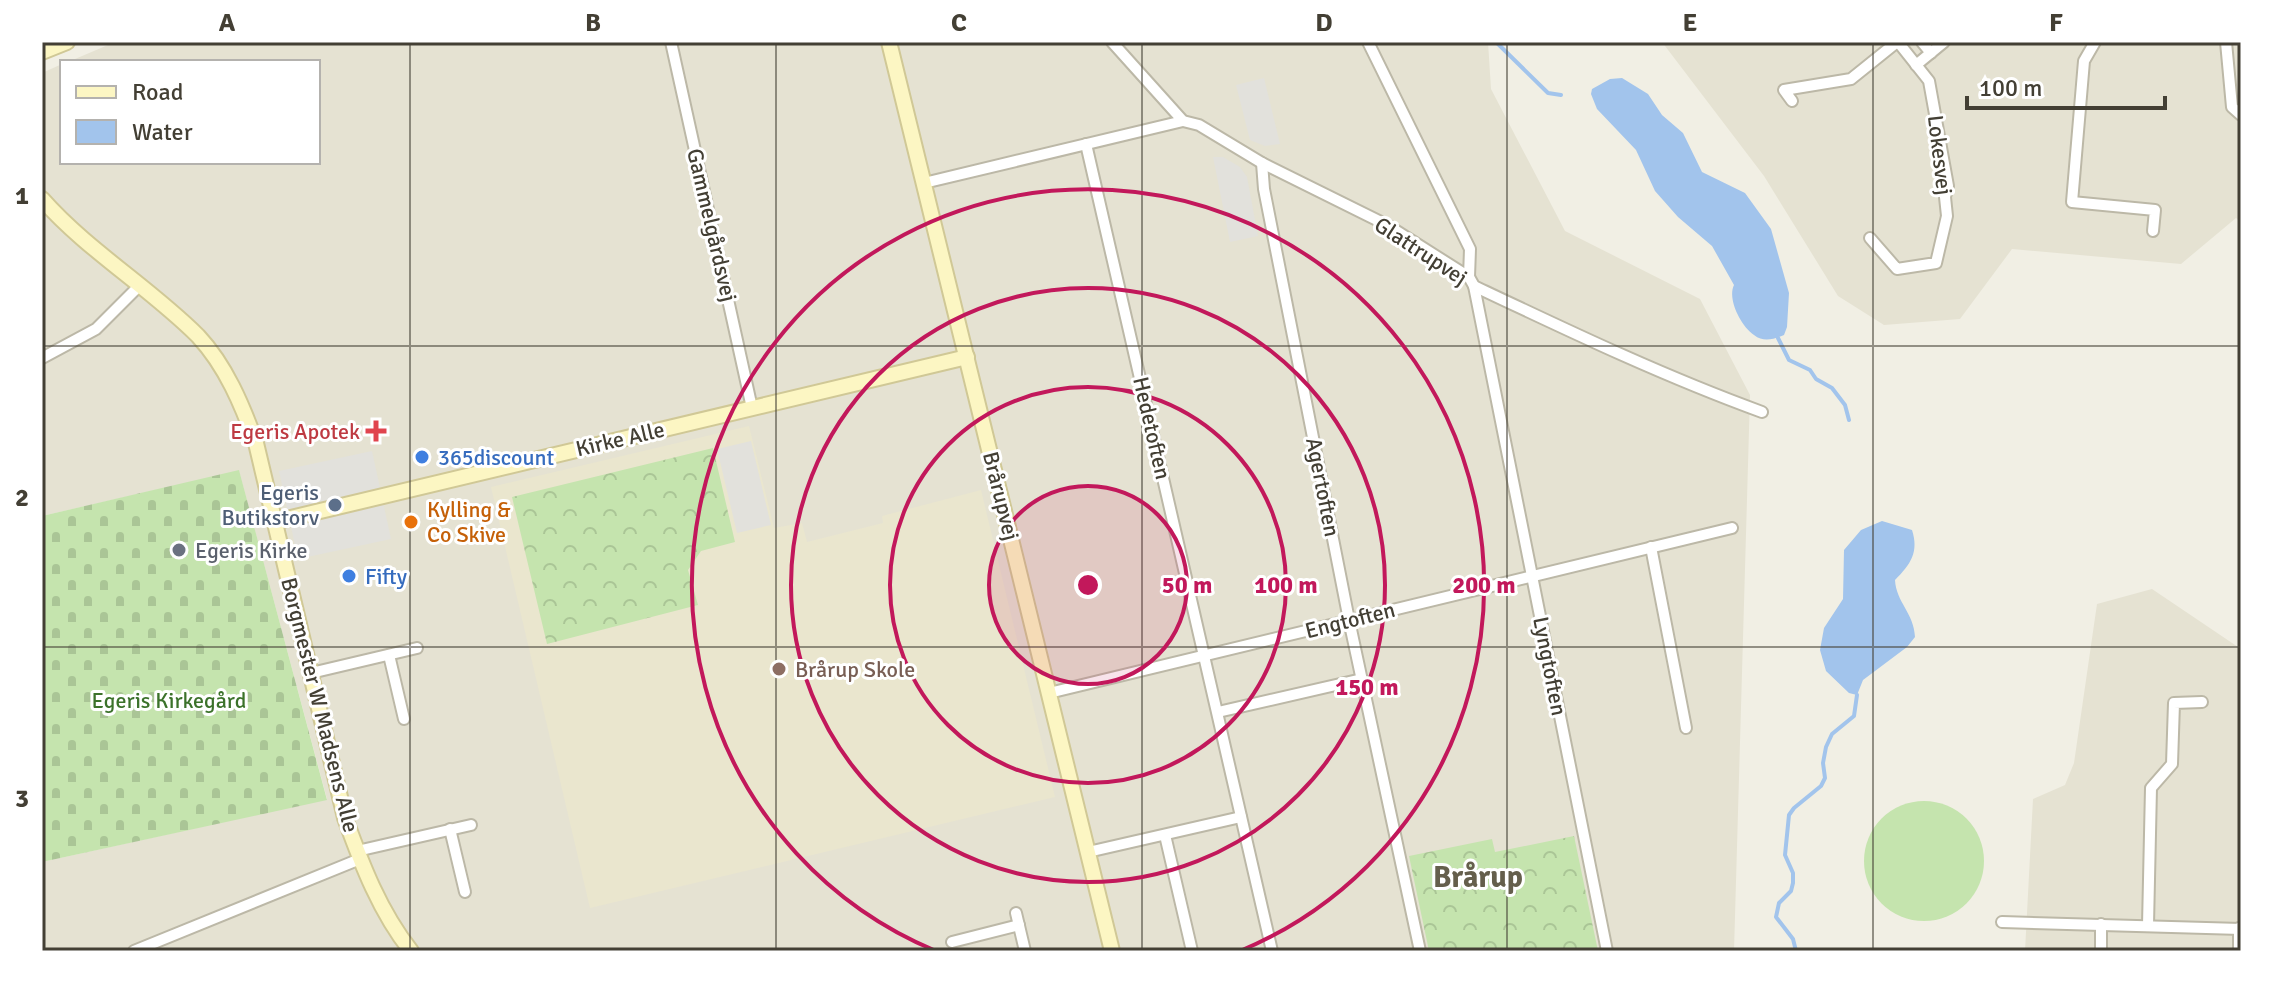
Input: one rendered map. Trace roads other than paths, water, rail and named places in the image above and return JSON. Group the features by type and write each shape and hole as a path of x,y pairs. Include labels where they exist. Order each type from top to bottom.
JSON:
{"street":[{"path":"42,52 67,42"},
{"name":"Gammelgårdsvej","path":"671,42 752,408"},
{"name":"Brårupvej","path":"889,42 1112,951"},
{"name":"Glattrupvej","path":"1112,42 1183,121 1199,125 1262,163 1387,225 1472,282 1595,345 1700,390 1762,412"},
{"name":"Lyngtoften","path":"1368,42 1470,249 1472,282 1607,951"},
{"name":"Lokesvej","path":"1792,101 1784,90 1851,79 1898,42 1929,81 1948,186 1945,197 1947,216 1936,263 1897,269 1870,238"},
{"path":"1922,42 1931,53"},
{"path":"1916,65 1944,42"},
{"path":"2095,42 2084,61 2072,202 2155,210 2153,231"},
{"path":"2226,42 2232,107 2241,115"},
{"path":"924,183 1183,121"},
{"name":"Hedetoften","path":"1086,144 1272,951"},
{"name":"Agertoften","path":"1262,163 1264,189 1349,620 1420,951"},
{"name":"Borgmester W Madsens Alle","path":"42,199 66,226 199,337 242,404 256,443 345,818 358,855 383,908 411,951"},
{"path":"42,358 96,329 139,286"},
{"name":"Kirke Alle","path":"274,522 967,357"},
{"name":"Engtoften","path":"1049,693 1732,528"},
{"path":"1651,547 1686,728"},
{"path":"311,673 417,648"},
{"path":"389,655 404,719"},
{"path":"1218,712 1362,679"},
{"path":"2148,925 2151,788 2172,764 2174,703 2202,702"},
{"path":"1088,852 1241,817"},
{"path":"134,951 358,855 471,825"},
{"path":"450,829 465,892"},
{"path":"1165,835 1192,951"},
{"path":"1016,913 1025,951"},
{"path":"2002,922 2240,928 2239,951"},
{"path":"2101,924 2101,951"},
{"path":"952,942 1019,925"}],"water":[{"path":"1622,78 1648,94 1662,115 1683,133 1702,172 1745,193 1771,229 1789,293 1784,335 1765,340 1744,325 1732,297 1734,285 1712,246 1678,217 1655,191 1636,150 1597,109 1592,89 1610,79"},
{"path":"1882,521 1912,530 1915,545 1912,557 1895,580 1898,595 1912,621 1915,637 1907,647 1863,680 1857,695 1849,693 1826,671 1820,650 1824,628 1843,599 1844,550 1861,530"}],"waterway":[{"path":"1496,42 1548,93 1561,95"},
{"path":"1778,338 1789,360 1810,370 1816,379 1832,388 1845,405 1849,420"},
{"path":"1796,951 1793,939 1776,917 1779,903 1791,891 1793,883 1793,873 1785,855 1789,815 1821,786 1825,778 1823,763 1826,747 1832,734 1854,716 1857,695"}],"place":[{"name":"Egeris Apotek","path":"376,431"},
{"name":"365discount","path":"422,457"},
{"name":"Egeris Butikstorv","path":"335,505"},
{"name":"Kylling & Co Skive","path":"411,522"},
{"name":"Egeris Kirke","path":"179,550"},
{"name":"Fifty","path":"349,576"},
{"name":"Brårup Skole","path":"779,669"}],"district":[{"name":"Brårup","path":"1478,877"}],"park label":[{"name":"Egeris Kirkegård","path":"169,700"}]}
